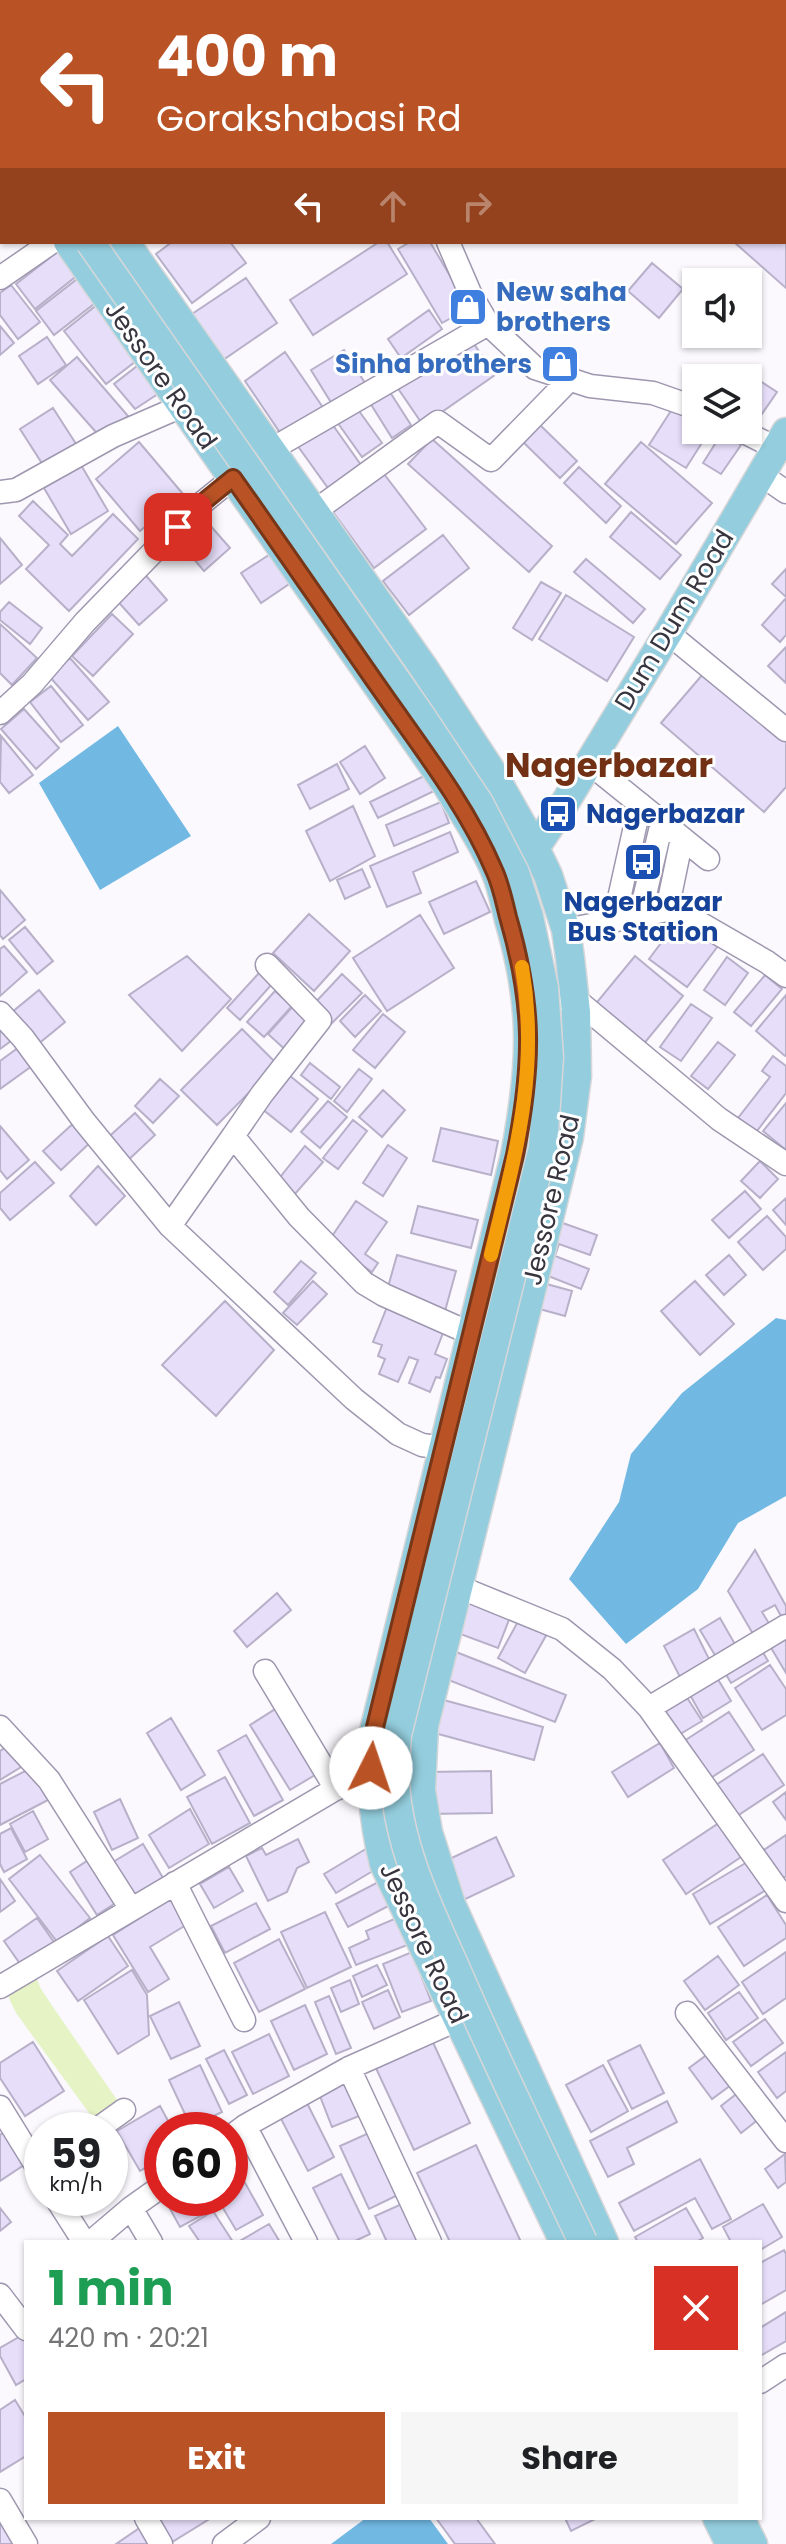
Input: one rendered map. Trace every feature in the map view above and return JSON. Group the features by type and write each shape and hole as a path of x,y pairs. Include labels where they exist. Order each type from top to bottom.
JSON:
{"main road":[{"name":"Jessore Road","path":"69,244 448,787 496,874 520,957 528,1002 530,1049 526,1099 472,1334 375,1727 371,1768 374,1825 384,1864 563,2240"},
{"path":"91,244 479,803 515,873 529,917 544,988 549,1057 543,1148 397,1735 395,1783 401,1824 430,1911 582,2240"},
{"name":"Jessore Road","path":"126,244 468,733 535,848 548,875 566,930 574,998 577,1076 569,1137 424,1726 421,1790 428,1832 451,1904 603,2240"},
{"name":"Dum Dum Road","path":"535,848 668,633 781,440"},
{"path":"496,874 535,848"},
{"path":"703,2520 714,2544"},
{"path":"718,2520 730,2544"},
{"path":"741,2520 753,2544"}],"street":[{"path":"0,278 49,244"},
{"path":"449,244 470,293 488,324 535,368 590,386 653,393 682,403"},
{"path":"0,713 32,684 85,622 196,508 233,478 272,449 488,324"},
{"path":"315,511 438,422 491,460 570,379"},
{"path":"0,492 16,490 113,436 182,406"},
{"path":"760,474 786,492"},
{"path":"668,633 786,730"},
{"path":"589,763 708,859"},
{"path":"614,921 640,804"},
{"path":"640,916 662,822"},
{"path":"667,910 682,838"},
{"path":"566,930 667,910 691,917 786,976"},
{"path":"170,1226 262,1094 320,1020 267,965"},
{"path":"528,1002 574,998 719,1119 786,1164"},
{"path":"0,1013 170,1226 354,1399 398,1434 422,1445 444,1448"},
{"path":"233,1136 299,1217 364,1283 472,1334"},
{"path":"459,1587 562,1629 612,1669 649,1708 786,1901"},
{"path":"649,1708 786,1626"},
{"path":"265,1671 336,1789"},
{"path":"0,1727 49,1780 131,1909"},
{"path":"0,1987 371,1768 423,1760"},
{"path":"175,1883 244,2020"},
{"path":"687,2013 786,2141"},
{"path":"248,2126 349,2068 459,2019"},
{"path":"349,2068 429,2240"},
{"path":"0,2107 24,2144"},
{"path":"248,2150 305,2240"},
{"path":"93,2240 144,2199"},
{"path":"131,2208 150,2240"},
{"path":"67,2216 83,2240"},
{"path":"0,2295 24,2326"},
{"path":"762,2381 786,2365"},
{"path":"0,2500 26,2544"},
{"path":"147,2520 161,2544"},
{"path":"231,2532 255,2520"}],"green space":[{"path":"35,1975 41,1989 124,2110 88,2112 16,2013 8,1996 0,1992"}],"water":[{"path":"118,726 191,836 100,890 39,783"},
{"path":"776,1318 786,1320 786,1496 738,1523 698,1589 626,1644 569,1579 619,1502 631,1454 682,1393"},
{"path":"363,2520 430,2520 448,2544 331,2544"}],"building":[{"path":"169,244 232,244 246,263 192,303 156,254"},
{"path":"376,244 388,244 407,274 313,335 290,300"},
{"path":"407,244 431,244 469,308 442,323 398,249"},
{"path":"736,244 786,244 786,288"},
{"path":"65,246 84,270 35,309 16,284"},
{"path":"652,263 682,288 659,318 628,291"},
{"path":"81,276 99,300 54,335 36,311"},
{"path":"246,278 277,323 223,360 192,314"},
{"path":"11,285 40,322 18,339 0,315 0,293"},
{"path":"98,304 140,358 106,384 64,331"},
{"path":"429,310 442,329 401,358 388,339"},
{"path":"0,326 14,343 0,355"},
{"path":"47,337 66,365 38,384 19,356"},
{"path":"470,338 495,375 423,425 397,387"},
{"path":"344,350 365,383 332,404 311,370"},
{"path":"285,352 324,409 283,437 245,381"},
{"path":"77,357 128,416 102,439 50,380"},
{"path":"146,359 167,388 135,409 114,384"},
{"path":"762,382 777,392 762,414"},
{"path":"386,386 411,425 392,438 367,398"},
{"path":"354,404 382,443 362,457 335,419"},
{"path":"674,406 682,411 682,444 701,444 686,468 649,445"},
{"path":"53,408 78,447 45,468 20,429"},
{"path":"330,421 361,465 328,488 297,445"},
{"path":"538,423 577,461 560,478 521,440"},
{"path":"432,439 552,546 529,572 408,464"},
{"path":"139,442 183,494 140,531 96,479"},
{"path":"641,442 712,503 676,544 605,484"},
{"path":"715,444 741,445 721,474 703,463"},
{"path":"81,465 108,511 71,534 44,488"},
{"path":"579,467 621,506 606,523 564,483"},
{"path":"381,470 426,529 374,568 330,508"},
{"path":"33,501 68,535 60,544 72,556 113,514 138,539 69,611 26,569 49,545 19,516"},
{"path":"631,512 681,555 660,579 610,537"},
{"path":"201,515 230,548 204,571 175,537"},
{"path":"443,535 469,568 409,615 383,581"},
{"path":"0,538 22,565 0,584"},
{"path":"278,549 298,578 261,603 241,573"},
{"path":"586,559 645,609 633,623 574,572"},
{"path":"786,569 786,597 772,584"},
{"path":"142,571 167,600 139,625 113,596"},
{"path":"541,582 561,593 532,640 513,628"},
{"path":"566,595 634,637 607,681 539,639"},
{"path":"786,598 786,635 780,642 762,625"},
{"path":"9,602 42,628 30,644 0,620 0,612"},
{"path":"112,614 133,634 93,676 72,656"},
{"path":"0,624 37,658 12,685 0,673"},
{"path":"786,647 786,683 768,666"},
{"path":"70,658 109,702 88,720 49,676"},
{"path":"709,667 786,733 786,787 764,812 661,723"},
{"path":"51,686 83,725 61,742 30,702"},
{"path":"24,709 59,748 36,769 1,729"},
{"path":"1,736 33,775 9,793 0,782"},
{"path":"365,746 385,778 360,794 340,762"},
{"path":"337,764 349,789 310,809 298,785"},
{"path":"426,775 434,791 378,818 370,802"},
{"path":"441,802 449,823 394,846 386,825"},
{"path":"353,806 375,856 330,881 306,831"},
{"path":"450,832 458,852 413,872 421,893 387,907 370,866"},
{"path":"362,869 370,887 345,899 337,880"},
{"path":"476,881 490,912 444,934 429,902"},
{"path":"0,890 25,920 3,939 0,935"},
{"path":"309,914 350,951 314,991 273,953"},
{"path":"420,915 454,968 387,1011 353,958"},
{"path":"680,918 718,946 687,987 649,959"},
{"path":"25,927 53,961 37,974 9,940"},
{"path":"4,946 27,972 0,996 0,949"},
{"path":"187,956 231,999 182,1051 129,995"},
{"path":"635,956 683,996 642,1046 593,1007"},
{"path":"727,957 748,973 725,1005 704,990"},
{"path":"259,973 272,984 240,1020 227,1008"},
{"path":"342,974 362,993 330,1025 311,1007"},
{"path":"765,975 782,989 751,1026 734,1012"},
{"path":"39,990 65,1022 37,1045 11,1013"},
{"path":"275,991 292,1006 264,1037 247,1022"},
{"path":"365,995 381,1011 355,1037 340,1021"},
{"path":"786,995 786,1055 785,1056 756,1031"},
{"path":"295,1004 316,1022 289,1053 268,1034"},
{"path":"691,1004 712,1018 681,1061 660,1047"},
{"path":"383,1014 405,1032 375,1068 353,1050"},
{"path":"0,1019 15,1038 0,1049"},
{"path":"242,1029 277,1064 217,1125 181,1090"},
{"path":"718,1042 735,1055 708,1089 691,1076"},
{"path":"22,1045 36,1063 0,1089 0,1061"},
{"path":"773,1056 786,1066 786,1093 757,1131 738,1118 770,1077 762,1071"},
{"path":"310,1063 340,1087 331,1099 301,1075"},
{"path":"359,1069 372,1079 347,1112 334,1101"},
{"path":"289,1075 318,1099 291,1132 261,1108"},
{"path":"160,1079 179,1096 153,1123 135,1106"},
{"path":"383,1090 405,1110 382,1137 359,1117"},
{"path":"328,1101 347,1117 320,1148 301,1132"},
{"path":"786,1103 786,1150 763,1131"},
{"path":"135,1113 155,1135 124,1164 103,1142"},
{"path":"77,1120 94,1139 61,1170 43,1151"},
{"path":"353,1120 367,1131 338,1169 323,1158"},
{"path":"0,1126 29,1160 7,1179 0,1170"},
{"path":"441,1128 498,1141 491,1175 433,1161"},
{"path":"388,1145 407,1158 383,1196 363,1183"},
{"path":"305,1146 323,1162 295,1194 277,1181"},
{"path":"760,1161 778,1179 760,1198 741,1181"},
{"path":"35,1162 54,1183 10,1220 0,1208 0,1193"},
{"path":"98,1166 125,1196 96,1225 70,1196"},
{"path":"745,1191 761,1209 729,1238 712,1220"},
{"path":"786,1198 786,1225 773,1210"},
{"path":"356,1201 387,1222 365,1254 378,1263 372,1272 328,1242"},
{"path":"418,1206 478,1220 471,1248 411,1233"},
{"path":"767,1216 786,1237 786,1249 763,1270 738,1242"},
{"path":"557,1221 597,1235 590,1255 559,1244 555,1256 589,1269 581,1289 538,1272"},
{"path":"397,1255 456,1271 445,1311 386,1294"},
{"path":"729,1255 746,1275 724,1295 706,1275"},
{"path":"301,1261 316,1273 288,1305 274,1292"},
{"path":"313,1281 327,1294 297,1325 283,1313"},
{"path":"695,1281 734,1324 700,1355 661,1311"},
{"path":"543,1283 572,1291 565,1316 536,1308"},
{"path":"225,1301 274,1350 216,1416 162,1365"},
{"path":"389,1302 446,1325 435,1354 447,1359 440,1378 436,1377 430,1392 409,1383 418,1360 409,1357 398,1382 379,1374 385,1359 378,1356 382,1345 373,1342"},
{"path":"755,1550 786,1606 786,1616 782,1618 775,1605 762,1612 770,1625 753,1634 728,1591"},
{"path":"277,1593 291,1610 247,1647 234,1631"},
{"path":"469,1596 512,1612 498,1648 455,1632"},
{"path":"521,1616 548,1632 525,1673 498,1658"},
{"path":"720,1618 736,1646 716,1657 700,1630"},
{"path":"694,1629 711,1663 681,1679 664,1646"},
{"path":"786,1637 786,1673 770,1646"},
{"path":"761,1649 768,1661 731,1683 724,1671"},
{"path":"456,1652 566,1695 555,1722 446,1679"},
{"path":"770,1665 786,1689 786,1715 762,1730 735,1688"},
{"path":"716,1676 731,1701 703,1718 689,1693"},
{"path":"686,1696 702,1721 677,1736 662,1711"},
{"path":"440,1699 543,1727 534,1760 431,1732"},
{"path":"280,1706 320,1772 290,1790 250,1725"},
{"path":"729,1712 754,1750 706,1781 681,1743"},
{"path":"171,1718 205,1775 181,1790 147,1733"},
{"path":"246,1735 283,1800 254,1816 218,1751"},
{"path":"13,1743 26,1764 0,1780 0,1751"},
{"path":"660,1743 674,1768 628,1797 612,1772"},
{"path":"763,1754 784,1785 734,1818 713,1787"},
{"path":"31,1768 48,1800 0,1825 0,1784"},
{"path":"491,1771 492,1813 427,1814 427,1772"},
{"path":"225,1777 250,1823 212,1844 187,1797"},
{"path":"786,1792 786,1820 773,1802"},
{"path":"120,1799 138,1838 112,1850 94,1812"},
{"path":"190,1809 209,1844 169,1868 149,1835"},
{"path":"33,1811 48,1839 25,1852 10,1824"},
{"path":"719,1823 741,1857 686,1894 663,1860"},
{"path":"11,1828 27,1859 4,1872 0,1864 0,1834"},
{"path":"786,1835 786,1876 777,1882 758,1854"},
{"path":"496,1837 514,1876 459,1902 441,1863"},
{"path":"298,1839 309,1862 297,1868 287,1892 268,1901 246,1856 262,1848 266,1855"},
{"path":"143,1844 163,1878 134,1896 113,1862"},
{"path":"369,1847 381,1866 336,1893 324,1874"},
{"path":"40,1855 90,1918 58,1943 9,1879"},
{"path":"93,1857 120,1900 97,1915 70,1872"},
{"path":"749,1861 766,1890 710,1924 693,1894"},
{"path":"229,1867 243,1891 214,1908 200,1884"},
{"path":"0,1879 15,1901 0,1912"},
{"path":"384,1879 396,1902 348,1927 336,1904"},
{"path":"767,1895 786,1925 786,1938 744,1966 718,1927"},
{"path":"175,1896 191,1922 150,1947 169,1979 148,1992 113,1935"},
{"path":"256,1903 270,1929 225,1953 211,1926"},
{"path":"325,1912 351,1967 307,1988 281,1932"},
{"path":"399,1917 410,1944 356,1965 349,1948 369,1939 366,1931"},
{"path":"37,1918 56,1945 23,1968 4,1941"},
{"path":"108,1936 128,1966 78,2001 57,1971"},
{"path":"279,1939 305,1989 259,2012 234,1963"},
{"path":"412,1952 431,2001 402,2012 383,1964"},
{"path":"786,1952 786,1998 763,2014 742,1982"},
{"path":"718,1956 739,1985 705,2010 684,1981"},
{"path":"377,1965 387,1985 362,1997 353,1976"},
{"path":"132,1970 147,1995 149,2035 118,2054 84,2000"},
{"path":"350,1980 359,2004 341,2012 331,1988"},
{"path":"388,1990 400,2017 374,2029 362,2002"},
{"path":"739,1992 758,2018 726,2040 708,2013"},
{"path":"329,1996 351,2048 336,2054 315,2002"},
{"path":"179,2002 200,2046 171,2059 150,2016"},
{"path":"305,2005 327,2054 294,2070 271,2021"},
{"path":"765,2019 783,2043 751,2066 733,2042"},
{"path":"269,2034 289,2076 253,2094 232,2052"},
{"path":"431,2038 470,2123 414,2150 374,2064"},
{"path":"33,2042 64,2091 24,2114 0,2078 0,2063"},
{"path":"640,2045 664,2093 632,2109 608,2061"},
{"path":"224,2050 247,2095 229,2104 206,2059"},
{"path":"712,2051 735,2082 712,2099 689,2068"},
{"path":"786,2052 786,2091 777,2098 758,2072"},
{"path":"200,2065 222,2112 184,2112 169,2080"},
{"path":"603,2065 628,2111 591,2132 566,2085"},
{"path":"349,2078 364,2114 332,2127 318,2091"},
{"path":"744,2088 764,2115 741,2133 721,2106"},
{"path":"305,2099 334,2157 308,2171 278,2113"},
{"path":"667,2101 677,2122 627,2148 634,2164 608,2177 590,2141"},
{"path":"160,2106 163,2112 150,2112"},
{"path":"144,2115 144,2169 140,2171 128,2150 128,2125"},
{"path":"5,2131 24,2159 24,2165 0,2181 0,2135"},
{"path":"371,2132 400,2194 369,2209 340,2146"},
{"path":"476,2145 520,2240 449,2240 417,2173"},
{"path":"785,2154 786,2182 778,2188 765,2169"},
{"path":"700,2159 731,2219 712,2229 695,2198 634,2231 619,2203"},
{"path":"341,2174 370,2234 357,2240 339,2240 313,2188"},
{"path":"248,2188 263,2215 236,2230 228,2216 248,2216"},
{"path":"404,2203 421,2240 386,2240 375,2216"},
{"path":"763,2204 782,2237 762,2249 762,2240 730,2240 723,2227"},
{"path":"0,2208 11,2222 0,2231"},
{"path":"686,2208 703,2238 637,2240 635,2237"},
{"path":"174,2216 201,2216 180,2227"},
{"path":"205,2216 216,2216 232,2240 199,2240 189,2226"},
{"path":"269,2224 279,2240 241,2240"},
{"path":"784,2250 786,2254 786,2290 762,2304 762,2262"},
{"path":"786,2312 786,2341 762,2355 762,2327"},
{"path":"24,2334 24,2380 16,2385 0,2356 0,2348"},
{"path":"15,2400 24,2415 24,2457 0,2472 0,2410"},
{"path":"4,2519 17,2544 0,2544 0,2522"},
{"path":"153,2520 208,2520 169,2544"},
{"path":"437,2520 477,2520 495,2544 455,2544"},
{"path":"566,2520 593,2520 571,2531"},
{"path":"141,2527 152,2544 116,2544"}],"slow traffic":[{"path":"491,1255 526,1099 530,1049 528,1002 522,967"}],"place":[{"name":"New saha brothers","path":"468,307"},
{"name":"Sinha brothers","path":"560,364"},
{"name":"Nagerbazar","path":"558,814"},
{"name":"Nagerbazar Bus Station","path":"643,862"}],"district":[{"name":"Nagerbazar","path":"609,765"}],"route":[{"path":"178,527 233,478 448,787 486,852 496,874 520,957 528,1002 530,1049 526,1099 515,1155 375,1727 371,1768"}]}
